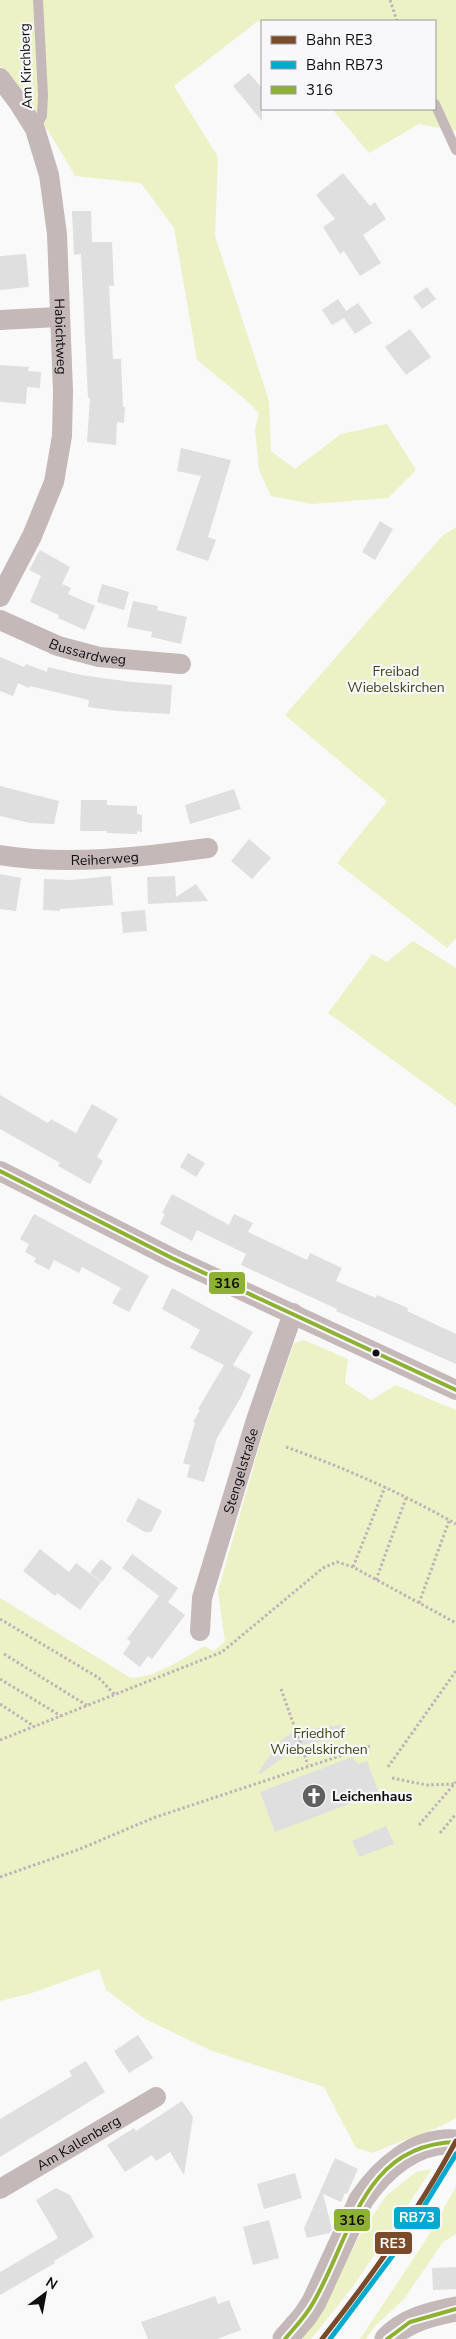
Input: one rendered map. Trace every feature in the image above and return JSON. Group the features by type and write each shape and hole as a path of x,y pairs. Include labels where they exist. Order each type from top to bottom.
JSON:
{"street":[{"name":"Habichtweg","path":"0,78 35,129 49,175 57,234 58,318 63,391 62,436 54,482 32,536 0,597"},
{"path":"0,320 58,318"},
{"name":"Bussardweg","path":"0,620 58,646 99,656 181,664"},
{"name":"Reiherweg","path":"0,855 23,859 77,859 164,854 208,848"},
{"path":"0,1171 172,1258 456,1390"},
{"name":"Stengelstraße","path":"200,1631 202,1598 256,1420 293,1313"},
{"name":"Am Kallenberg","path":"0,2189 156,2097"},
{"path":"285,2339 305,2316 314,2302 362,2200 388,2168 417,2150 456,2142"},
{"path":"387,2339 392,2333 425,2316 456,2309"}],"lane":[{"name":"Am Kirchberg","path":"35,129 42,116 43,95 38,0"},
{"path":"436,106 456,150"}],"path":[{"path":"390,0 397,20"},
{"path":"286,1447 336,1465 385,1487 456,1524"},
{"path":"353,1567 385,1487"},
{"path":"376,1580 406,1498"},
{"path":"419,1603 449,1520"},
{"path":"0,1740 222,1652 323,1568 337,1562 353,1567 456,1623"},
{"path":"0,1619 99,1678 115,1695"},
{"path":"4,1654 88,1706"},
{"path":"388,1767 456,1671"},
{"path":"0,1679 62,1716"},
{"path":"281,1689 308,1765"},
{"path":"0,1704 36,1727"},
{"path":"0,1878 80,1849 153,1818 370,1746"},
{"path":"392,1778 427,1785 455,1783"},
{"path":"419,1825 455,1783"},
{"path":"440,1833 456,1814"}],"green space":[{"path":"0,0 456,0 456,131 419,124 369,153 333,110 436,110 436,20 261,20 261,25 258,21 174,86 218,157 215,236 269,401 271,451 295,469 341,434 387,424 416,470 388,498 312,504 271,496 259,470 255,429 259,413 197,360 174,228 141,183 75,176 40,119 0,66"},
{"name":"Freibad Wiebelskirchen","path":"456,527 456,938 447,948 337,863 387,801 285,715 442,536"},
{"path":"413,941 456,968 456,1106 328,1013 372,954 387,962"},
{"name":"Friedhof Wiebelskirchen","path":"304,1340 348,1359 345,1383 371,1400 396,1385 456,1410 456,2118 446,2124 373,2153 356,2148 324,2087 212,2051 145,2019 106,1990 99,1969 29,1994 0,2001 0,1598 131,1678 160,1671 205,1646 213,1651 225,1642 218,1591 264,1430 294,1343"},
{"path":"432,2169 354,2285 311,2339 299,2339 324,2307 358,2238 386,2196 416,2172"},
{"path":"456,2187 456,2234 443,2242 404,2299 374,2327 366,2339 360,2339 425,2241"}],"building":[{"path":"249,73 261,87 262,121 233,86"},
{"path":"343,173 370,206 375,202 386,219 363,235 381,263 360,276 344,251 340,254 323,227 335,219 316,195"},
{"path":"72,211 91,211 92,242 112,242 114,286 109,286 113,359 121,359 123,407 125,407 124,423 117,422 116,445 87,442 90,398 88,398 81,254 74,255"},
{"path":"26,254 29,287 0,290 0,256"},
{"path":"427,287 436,299 422,309 413,297"},
{"path":"338,299 346,311 358,303 372,323 355,334 344,318 332,325 322,310"},
{"path":"410,329 431,357 406,375 385,347"},
{"path":"0,365 29,367 28,371 41,372 40,388 27,387 26,404 0,402"},
{"path":"181,448 231,460 208,537 216,540 208,561 176,550 201,476 177,471"},
{"path":"380,521 393,529 375,560 362,552"},
{"path":"40,550 70,567 62,584 71,588 68,594 95,606 85,630 58,618 59,615 30,602 41,576 29,570"},
{"path":"102,584 129,592 124,610 97,602"},
{"path":"133,601 158,606 157,610 187,617 181,644 151,637 152,632 127,627"},
{"path":"0,657 24,667 26,664 47,672 48,667 81,675 172,685 170,714 88,707 89,700 30,686 29,688 18,683 13,696 0,691"},
{"path":"0,786 59,801 54,824 30,823 0,816"},
{"path":"234,789 241,809 190,824 185,805"},
{"path":"81,800 107,800 107,805 137,806 137,814 142,815 142,832 137,831 137,834 80,831"},
{"path":"249,839 271,858 252,879 231,861"},
{"path":"0,874 21,878 16,911 0,909"},
{"path":"111,876 113,905 60,909 60,911 43,910 44,879 71,880"},
{"path":"175,876 176,897 196,884 208,901 148,904 147,877"},
{"path":"145,910 147,931 123,933 121,912"},
{"path":"0,1095 48,1123 51,1119 76,1133 92,1104 118,1119 97,1157 103,1161 90,1184 58,1166 60,1163 0,1129"},
{"path":"188,1153 205,1163 196,1177 180,1167"},
{"path":"172,1194 229,1225 234,1214 253,1223 248,1232 307,1260 310,1253 342,1268 336,1281 376,1298 377,1295 408,1308 407,1311 456,1334 456,1364 336,1311 337,1309 241,1265 246,1254 197,1230 192,1241 160,1224 165,1214 162,1213"},
{"path":"34,1214 149,1276 129,1312 112,1303 121,1288 82,1267 79,1273 54,1260 49,1270 34,1262 36,1258 25,1252 29,1244 20,1239"},
{"path":"172,1288 253,1332 233,1365 251,1375 241,1397 217,1438 204,1482 187,1477 190,1465 183,1463 195,1423 193,1422 200,1410 198,1409 224,1365 190,1348 200,1330 162,1309"},
{"path":"138,1498 162,1511 151,1532 145,1532 126,1521"},
{"path":"40,1549 69,1572 76,1563 101,1582 80,1610 57,1593 55,1596 23,1571"},
{"path":"132,1554 178,1588 168,1602 185,1615 152,1659 148,1656 140,1667 123,1654 131,1642 127,1639 159,1596 122,1568"},
{"path":"101,1559 112,1568 102,1582 90,1573"},
{"path":"343,1725 345,1738 300,1745 260,1774 258,1773 280,1741 295,1731"},
{"name":"Leichenhaus","path":"352,1757 358,1764 367,1761 381,1798 364,1804 362,1799 275,1832 260,1792"},
{"path":"386,1826 394,1844 359,1857 352,1841"},
{"path":"138,2035 153,2058 129,2073 114,2051"},
{"path":"86,2061 105,2092 0,2157 0,2119 72,2076 69,2071"},
{"path":"182,2101 193,2117 184,2175 170,2152 156,2161 152,2155 125,2172 107,2145 134,2128 136,2131"},
{"path":"335,2158 358,2169 347,2194 345,2193 341,2202 323,2194 332,2229 330,2233 307,2238 304,2228"},
{"path":"295,2173 302,2198 264,2209 257,2184"},
{"path":"56,2188 70,2195 94,2237 54,2261 55,2263 0,2295 0,2272 58,2238 36,2200"},
{"path":"269,2220 279,2258 253,2265 243,2227"},
{"path":"456,2267 456,2289 433,2290 432,2268"},
{"path":"215,2296 218,2304 229,2300 241,2330 217,2339 148,2339 141,2322"}],"rail line":[{"name":"RE3","path":"322,2339 394,2243 456,2141"},
{"name":"RB73","path":"330,2339 399,2247 456,2154"}],"transit line":[{"name":"316","path":"0,1171 172,1258 456,1390"},
{"name":"316","path":"285,2339 313,2303 350,2224 379,2177 399,2159 424,2147 456,2142"},
{"name":"316","path":"387,2339 410,2322 456,2309"}],"place":[{"name":"Leichenhaus","path":"314,1796"}]}
